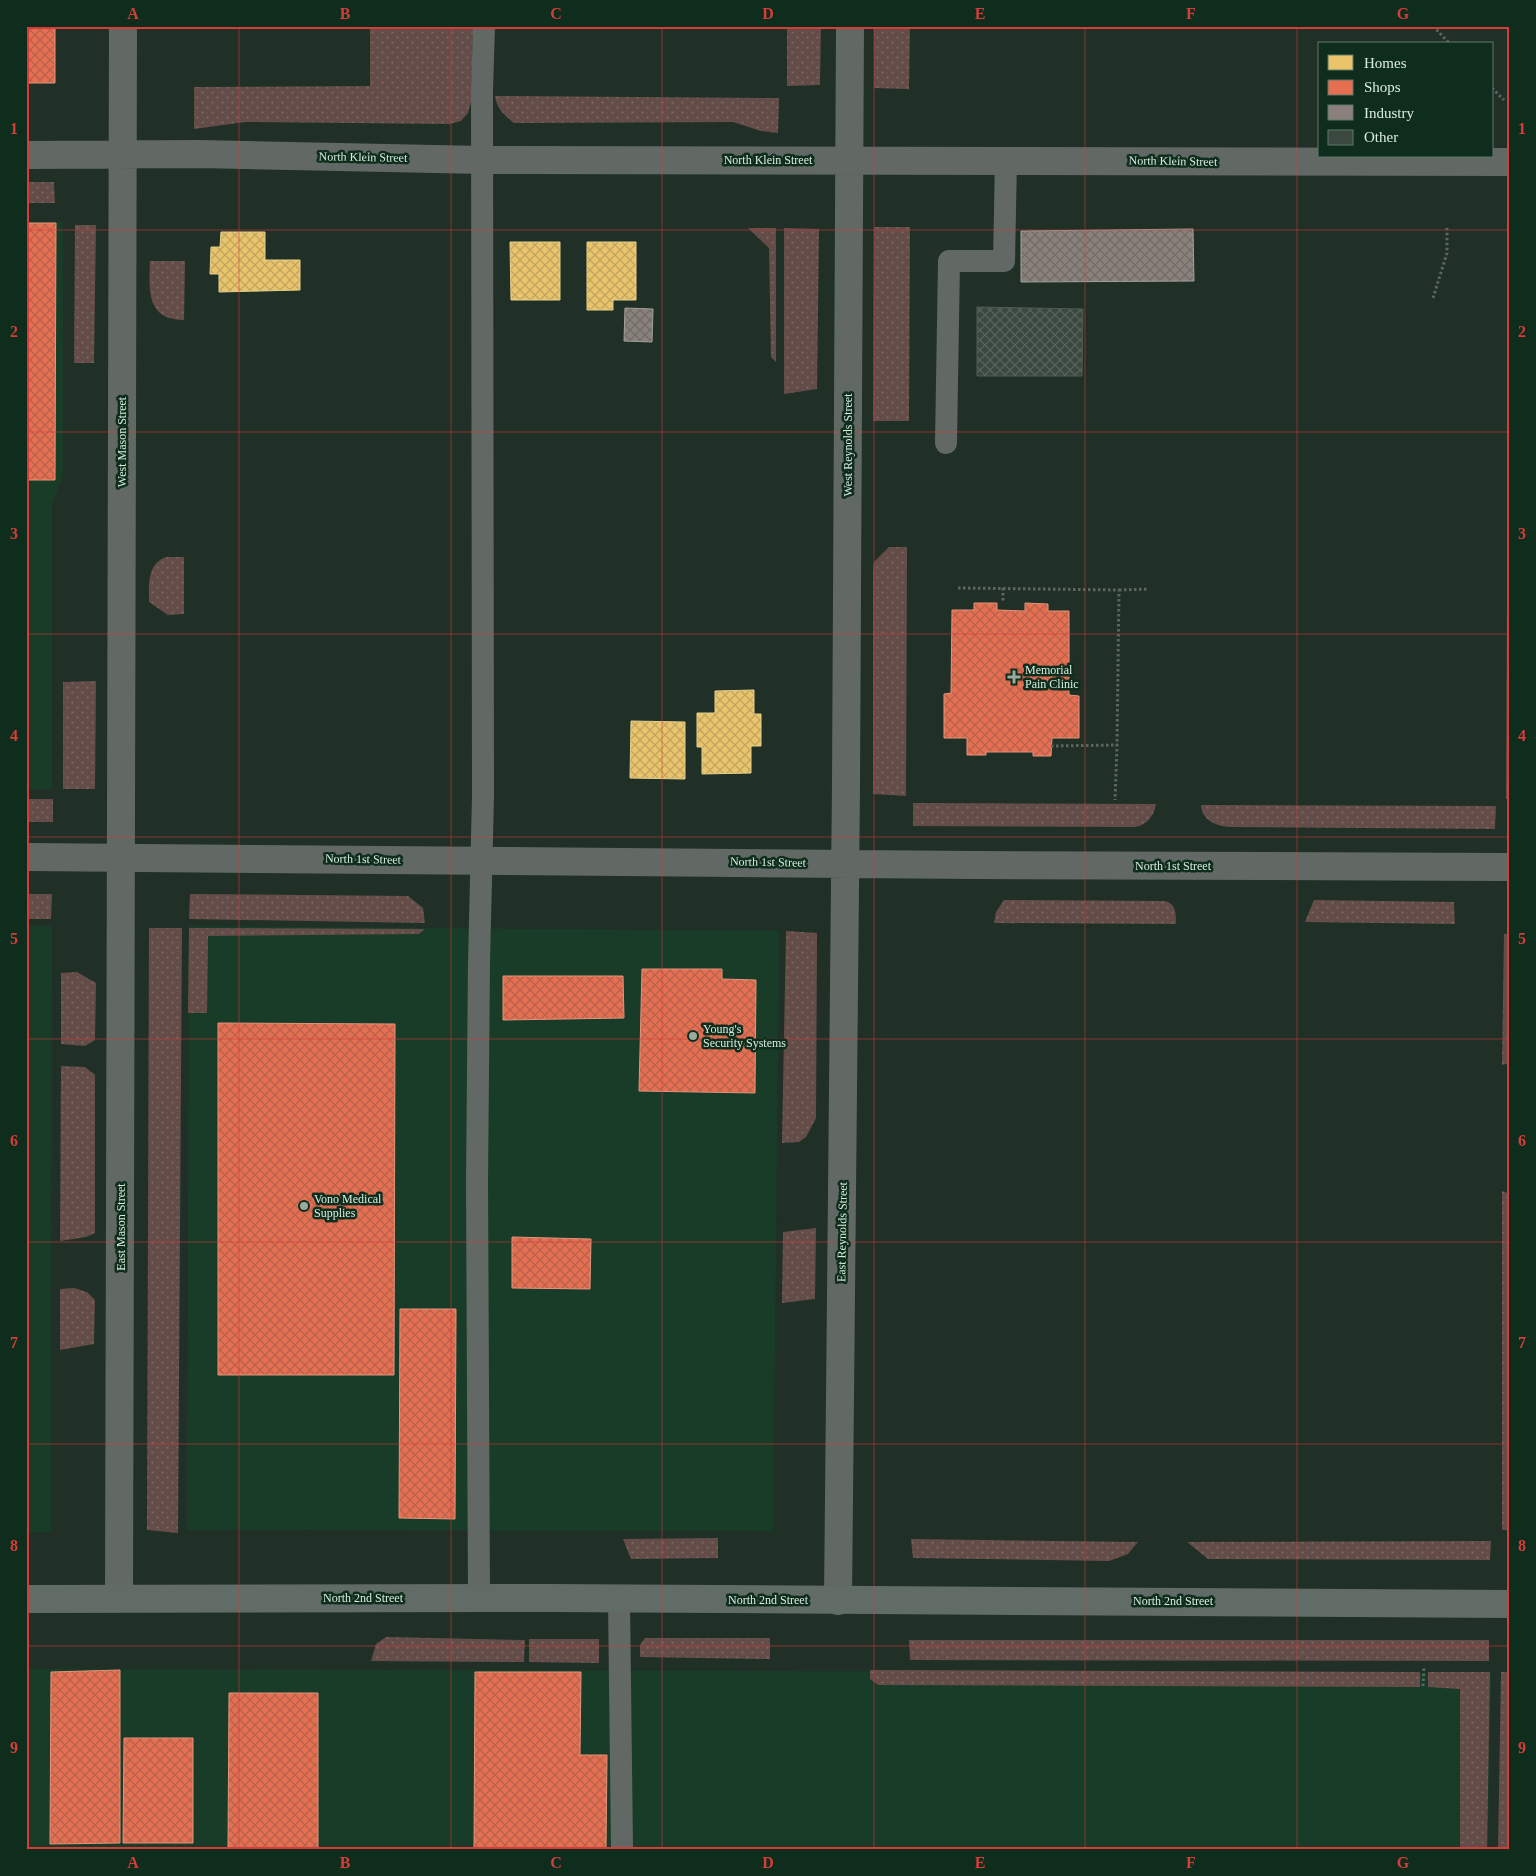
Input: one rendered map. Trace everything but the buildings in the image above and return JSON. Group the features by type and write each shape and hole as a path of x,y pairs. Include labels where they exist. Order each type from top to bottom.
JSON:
{"main road":[{"name":"North 2nd Street","path":"26,1598 619,1598 1510,1604"}],"street":[{"name":"West Mason Street","path":"122,857 123,26"},
{"name":"West Reynolds Street","path":"845,863 850,26"},
{"name":"North Klein Street","path":"26,155 199,154 484,160 1006,159 1510,162"},
{"name":"North 1st Street","path":"26,856 1510,867"},
{"name":"East Mason Street","path":"119,1598 122,857"},
{"name":"East Reynolds Street","path":"838,1600 845,863"}],"lane":[{"path":"479,1598 477,1172 483,796 484,160 482,90 484,26"},
{"path":"946,443 949,261 1004,261 1006,159"},
{"path":"619,1598 622,1850"}],"path":[{"path":"1432,26 1448,42"},
{"path":"1494,90 1504,100"},
{"path":"1433,298 1447,254 1447,228"},
{"path":"958,588 1148,590"},
{"path":"1003,588 1003,601"},
{"path":"1115,800 1119,590"},
{"path":"1051,746 1117,745"},
{"path":"1423,1686 1424,1666"}],"shaded area":[{"path":"370,26 473,26 471,102 468,113 461,121 449,124 245,122 194,129 194,87 370,86"},
{"path":"787,26 821,26 820,85 787,86"},
{"path":"874,26 910,26 909,89 874,88"},
{"path":"495,96 779,98 778,133 761,131 733,122 514,123 497,105"},
{"path":"26,182 54,182 55,203 26,203"},
{"path":"26,222 63,222 63,475 52,504 52,789 26,789"},
{"path":"75,225 96,225 94,363 74,363"},
{"path":"874,227 910,227 909,421 873,421"},
{"path":"748,228 776,228 776,362 771,357 769,248"},
{"path":"784,228 819,229 817,389 784,394"},
{"path":"1509,234 1510,799 1506,799"},
{"path":"150,261 185,261 184,320 172,319 156,309 150,292"},
{"path":"889,547 907,547 906,796 873,794 873,567 874,562"},
{"path":"166,557 184,557 184,614 168,615 149,602 150,575 155,564"},
{"path":"96,681 95,789 63,789 63,682"},
{"path":"26,799 53,799 53,822 26,822"},
{"path":"913,803 1156,804 1154,812 1149,819 1135,827 913,826"},
{"path":"1201,805 1496,806 1495,829 1230,827 1211,822 1207,819"},
{"path":"26,894 52,894 51,919 26,919"},
{"path":"190,894 408,896 423,908 425,923 189,919"},
{"path":"1004,900 1164,901 1173,906 1176,924 994,923 996,912"},
{"path":"1314,900 1454,902 1455,924 1305,922"},
{"path":"26,926 52,926 51,1532 26,1532"},
{"path":"189,926 779,931 773,1531 187,1530"},
{"path":"149,928 182,928 178,1533 147,1530"},
{"path":"189,928 425,929 419,934 208,936 207,1013 188,1013"},
{"path":"786,931 817,933 816,1118 806,1137 799,1142 782,1143"},
{"path":"1504,934 1510,934 1510,1063 1502,1065"},
{"path":"77,972 96,983 95,1040 85,1046 61,1044 61,973"},
{"path":"61,1066 85,1067 95,1075 95,1233 86,1237 60,1241"},
{"path":"1502,1191 1510,1194 1510,1530 1502,1530"},
{"path":"816,1228 815,1299 782,1303 783,1232"},
{"path":"74,1288 87,1292 95,1300 94,1344 60,1350 60,1289"},
{"path":"718,1538 718,1558 631,1559 623,1539"},
{"path":"911,1539 1138,1542 1128,1554 1109,1561 913,1558"},
{"path":"1491,1541 1490,1560 1208,1559 1187,1542"},
{"path":"386,1637 525,1640 524,1662 371,1661 376,1644"},
{"path":"645,1638 770,1638 770,1659 640,1657 640,1645"},
{"path":"529,1639 599,1639 599,1663 529,1662"},
{"path":"909,1640 1489,1640 1489,1661 910,1660"},
{"path":"26,1669 1491,1673 1488,1850 26,1850"},
{"path":"870,1670 1420,1672 1420,1687 878,1685 870,1679"},
{"path":"1428,1672 1490,1672 1487,1850 1460,1850 1460,1689 1428,1687"},
{"path":"1501,1672 1510,1672 1510,1850 1498,1850"}],"place":[{"name":"Memorial Pain Clinic","path":"1014,677"},
{"name":"Young's Security Systems","path":"693,1036"},
{"name":"Vono Medical Supplies","path":"304,1206"}]}
